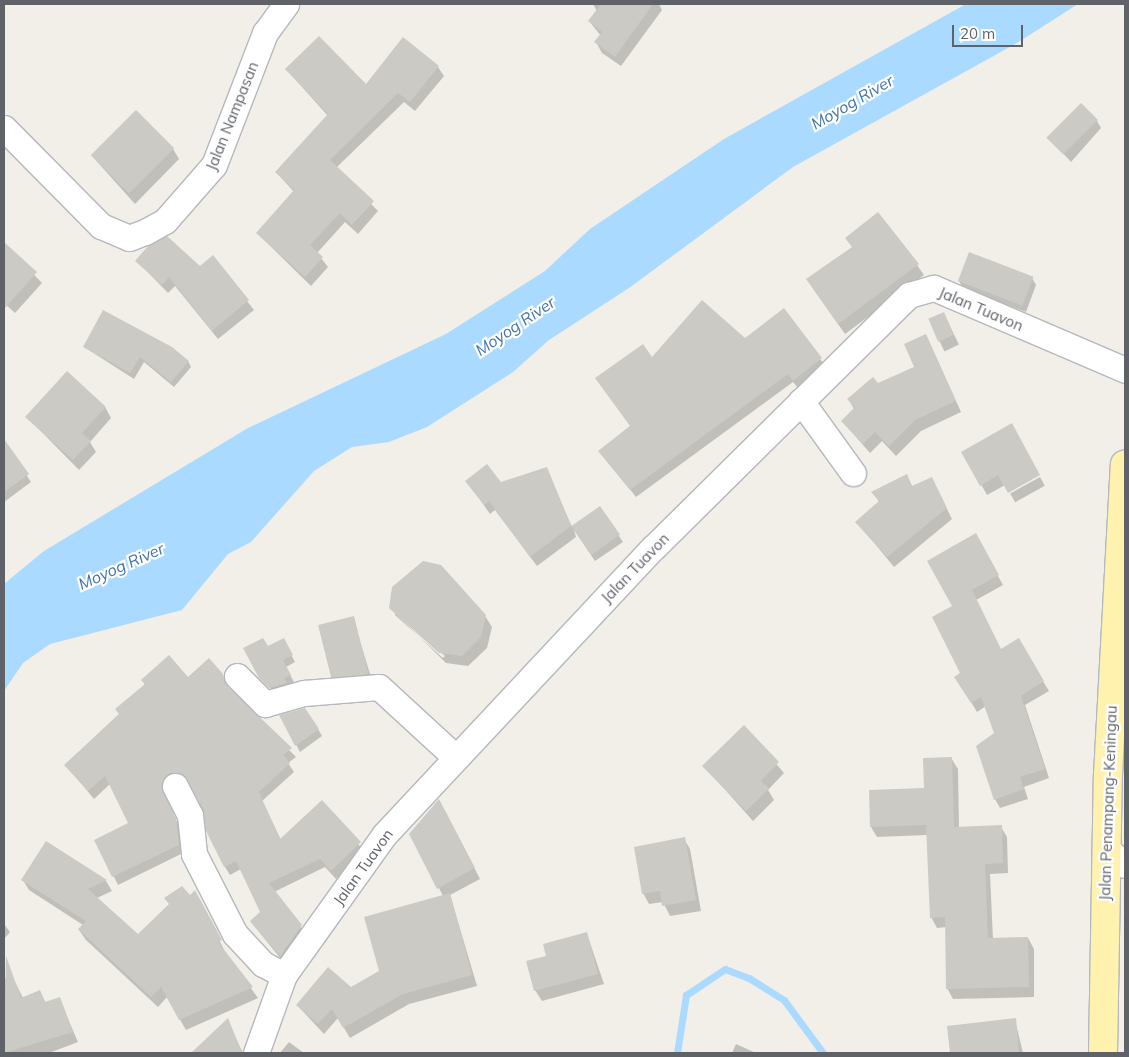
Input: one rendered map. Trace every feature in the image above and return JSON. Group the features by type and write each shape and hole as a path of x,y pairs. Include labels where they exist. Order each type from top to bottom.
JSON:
{"main road":[{"name":"Jalan Penampang-Keningau","path":"1103,1053 1116,857 1125,464"}],"street":[{"name":"Jalan Nampasan","path":"4,128 101,226 129,238 146,232 165,221 214,165 265,33 286,4"},
{"name":"Jalan Tuavon","path":"256,1053 284,975 385,834 454,756 801,401 909,295 923,289 934,288 1125,370"},
{"path":"801,401 853,473"},
{"path":"236,676 265,704 304,693 379,687 454,756"},
{"path":"175,786 190,815 194,854 235,934 263,964 284,975"}],"water":[{"name":"Moyog River","path":"966,4 1078,4 1017,43 793,167 629,288 549,340 513,372 427,427 389,442 352,447 314,471 251,542 228,554 182,610 50,644 23,663 4,691 4,584 44,551 248,428 446,334 545,271 590,229 724,139"}],"building":[{"path":"601,4 653,4 615,57 594,42 602,32 588,21"},
{"path":"319,36 366,84 403,37 439,66 410,102 398,93 330,160 374,201 352,225 340,213 310,245 323,257 305,277 256,233 294,190 275,172 328,114 285,69"},
{"path":"1081,103 1098,120 1063,155 1046,138"},
{"path":"136,110 174,148 129,193 91,155"},
{"path":"878,212 919,264 838,324 806,279 852,247 845,238"},
{"path":"167,236 200,266 213,255 249,300 212,331 169,277 162,285 135,261 148,246"},
{"path":"4,242 37,272 4,309"},
{"path":"969,252 1033,277 1022,306 958,281"},
{"path":"702,300 745,338 784,308 822,358 793,381 788,374 630,490 598,451 630,426 595,378 643,344 652,357"},
{"path":"103,310 172,347 189,361 171,382 140,357 130,373 83,347"},
{"path":"944,312 954,335 938,342 928,319"},
{"path":"926,334 956,401 915,420 889,446 875,432 863,444 841,421 855,407 847,399 873,377 878,383 914,367 904,344"},
{"path":"67,371 106,407 82,433 91,441 73,460 25,417"},
{"path":"1012,423 1040,475 1008,493 998,475 980,486 961,452"},
{"path":"4,439 29,474 4,492"},
{"path":"487,464 501,482 547,467 571,526 530,557 489,501 484,505 465,481"},
{"path":"907,474 912,486 932,477 947,508 887,557 855,522 879,501 871,492"},
{"path":"600,506 620,535 591,555 571,526"},
{"path":"976,533 999,575 972,590 1001,649 1019,638 1044,681 1021,696 1045,769 1020,777 1024,789 994,800 976,746 994,733 981,697 971,703 954,677 960,673 932,617 952,606 927,561"},
{"path":"423,561 441,565 486,615 481,637 462,656 439,653 389,608 392,587"},
{"path":"354,616 368,673 332,682 318,625"},
{"path":"263,638 268,646 284,638 293,655 283,660 291,675 284,678 287,683 269,688 259,678 243,648"},
{"path":"169,655 188,677 209,658 223,674 227,686 292,748 283,755 290,763 259,792 280,839 322,800 361,842 331,871 320,859 269,883 302,925 280,956 250,921 260,912 236,861 224,867 206,831 203,808 183,774 169,773 161,785 176,819 179,845 112,877 94,840 128,823 105,776 88,791 64,765 119,714 115,709 145,684 141,680"},
{"path":"305,708 319,729 295,746 279,715"},
{"path":"744,725 779,762 761,781 769,789 746,811 702,766"},
{"path":"952,757 954,827 1002,825 1003,863 985,864 988,938 1028,937 1029,987 946,989 945,917 930,918 926,825 870,827 869,790 924,788 923,758"},
{"path":"439,799 475,868 437,889 409,834"},
{"path":"685,837 696,900 662,906 660,891 642,894 634,847"},
{"path":"46,841 107,880 88,889 138,934 169,904 164,898 182,886 190,895 195,890 222,940 218,942 253,987 179,1020 161,987 151,997 78,929 86,921 21,880"},
{"path":"450,893 472,975 403,994 343,1028 332,1009 318,1024 296,1005 328,967 351,987 379,971 364,917"},
{"path":"587,932 598,974 534,991 526,961 546,956 543,944"},
{"path":"6,956 21,998 40,990 45,1002 60,997 73,1032 4,1053"},
{"path":"228,1018 242,1053 191,1053"},
{"path":"1016,1018 1019,1053 950,1053 947,1026"}],"waterway":[{"path":"677,1053 686,995 725,969 749,978 784,1000 823,1053"}]}
